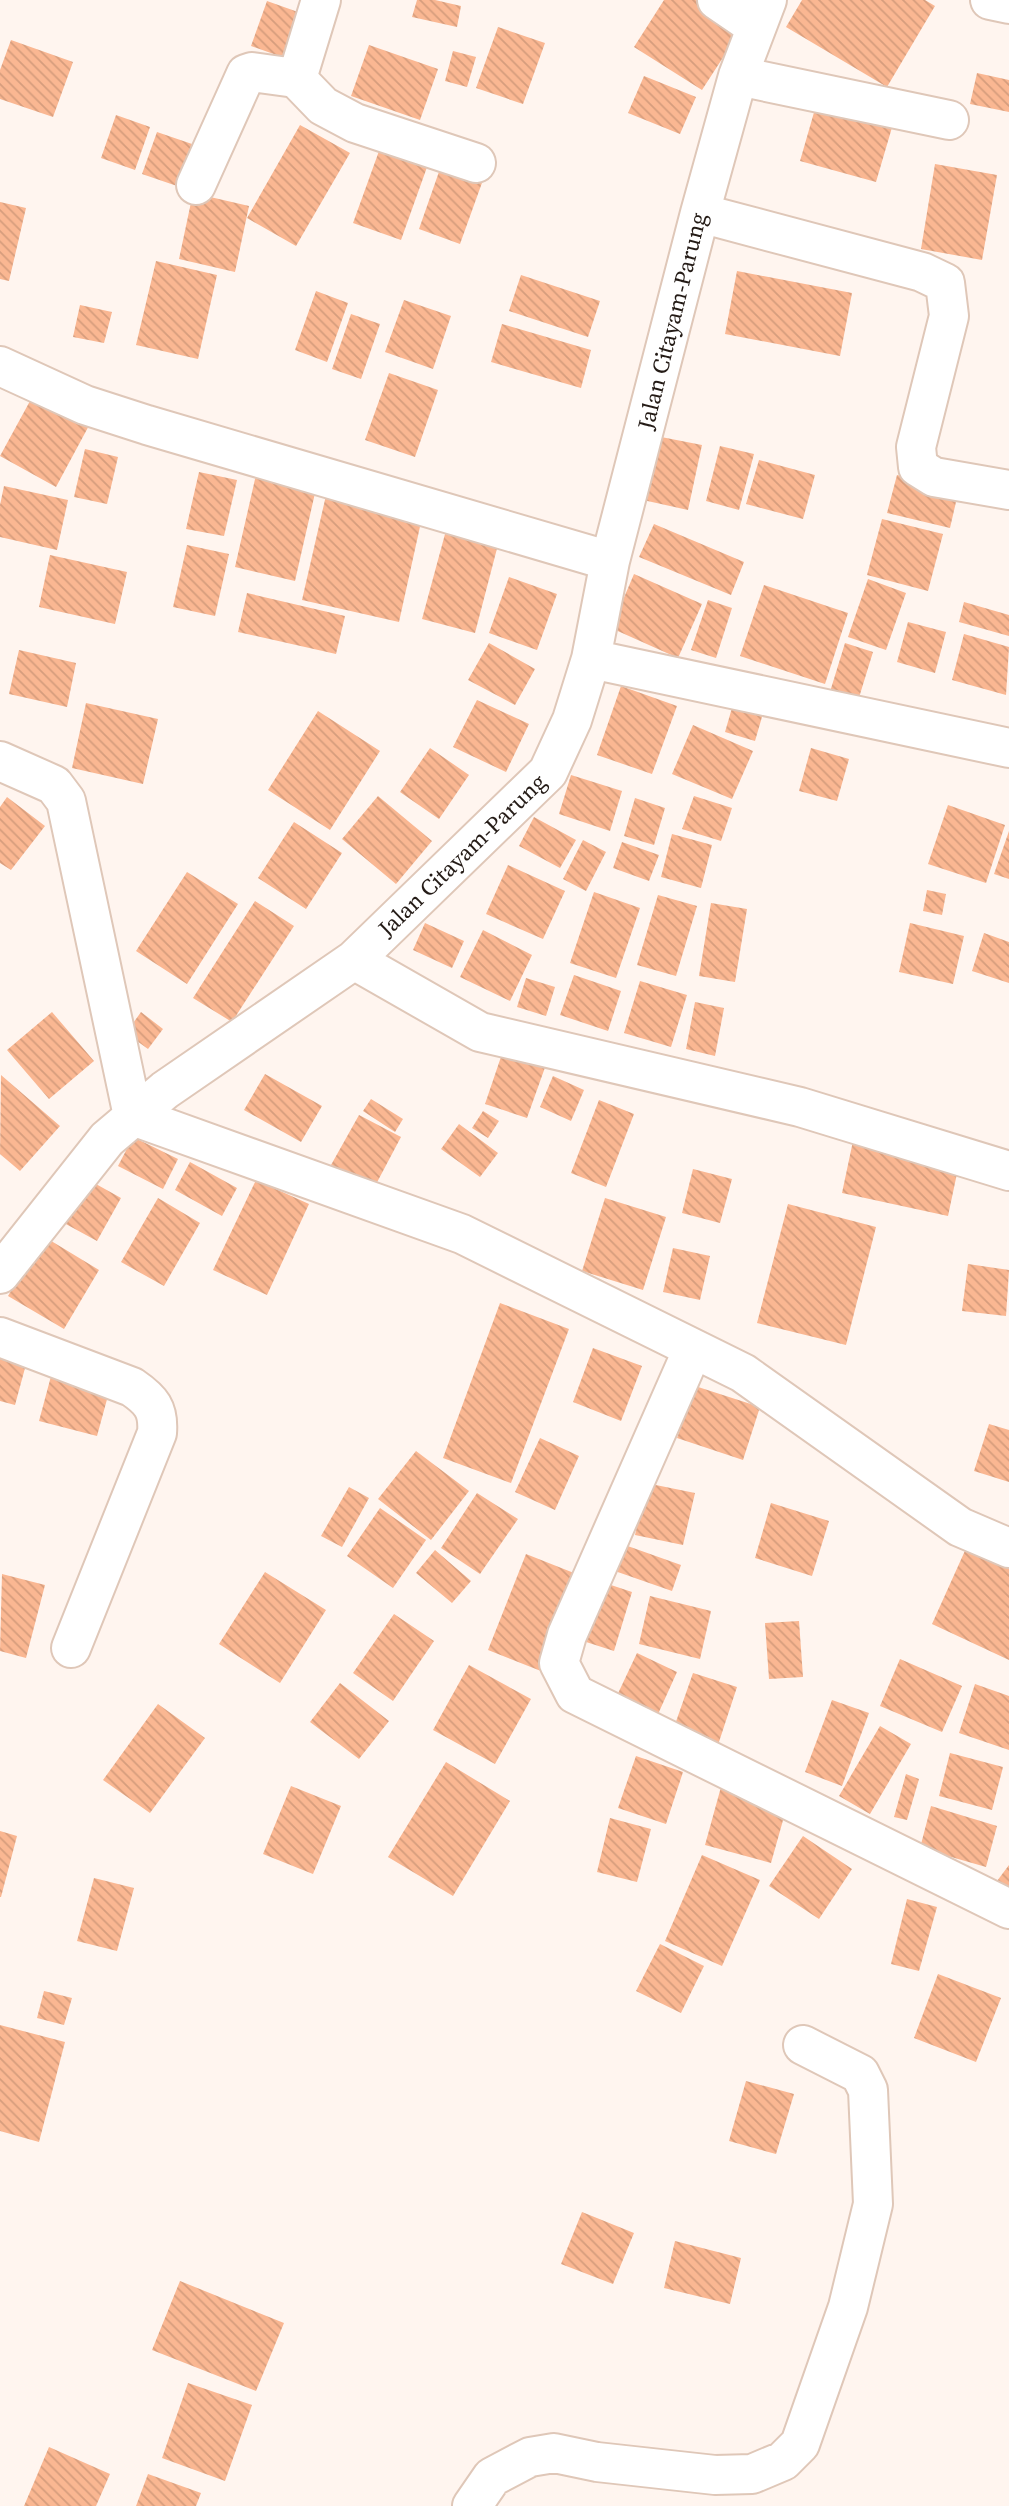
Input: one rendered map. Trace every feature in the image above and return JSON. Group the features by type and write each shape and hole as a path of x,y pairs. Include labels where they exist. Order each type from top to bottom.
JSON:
{"street":[{"path":"295,77 321,0"},
{"path":"717,0 761,13"},
{"path":"990,0 1009,4"},
{"name":"Jalan Citayam-Parung","path":"0,1274 107,1139 165,1090 354,960 548,772 572,720 591,659 610,561 700,213 738,76 761,13"},
{"path":"196,185 246,74 252,72 295,77 323,106 355,123 476,163"},
{"path":"738,76 949,120"},
{"path":"700,213 922,272 945,283 949,316 916,447 919,467 934,477 1009,490"},
{"path":"0,366 85,405 147,425 610,561"},
{"path":"591,659 1009,748"},
{"path":"0,761 54,785 66,801 133,1116 461,1234 743,1373 960,1527 1009,1548"},
{"path":"354,960 480,1032 800,1107 1009,1171"},
{"path":"0,1337 132,1387 149,1398 159,1415 157,1433 71,1648"},
{"path":"694,1349 567,1635 559,1663 575,1694 1009,1909"},
{"path":"472,2506 492,2477 530,2457 554,2453 597,2462 715,2475 752,2474 783,2461 800,2444 848,2307 873,2204 867,2090 860,2074 803,2045"}],"building":[{"path":"417,0 435,0 461,6 457,27 412,17"},
{"path":"664,0 705,0 744,25 702,90 634,47"},
{"path":"802,0 925,0 935,6 887,87 786,27"},
{"path":"267,1 312,17 296,62 251,46"},
{"path":"498,27 545,43 523,104 476,88"},
{"path":"11,40 73,62 53,117 0,99 0,70"},
{"path":"369,45 438,69 420,120 351,96"},
{"path":"453,51 476,57 467,87 445,81"},
{"path":"977,73 1009,80 1009,112 970,104"},
{"path":"644,76 696,97 680,134 628,113"},
{"path":"817,102 893,124 876,182 800,161"},
{"path":"116,115 150,127 135,170 101,158"},
{"path":"300,125 350,153 296,246 247,218"},
{"path":"157,132 192,144 177,186 142,174"},
{"path":"383,140 431,156 401,240 353,223"},
{"path":"935,164 997,175 982,260 921,249"},
{"path":"441,166 483,180 460,244 419,229"},
{"path":"193,193 249,206 235,272 179,259"},
{"path":"0,202 26,208 9,281 0,279"},
{"path":"156,261 217,275 198,359 136,345"},
{"path":"737,271 852,293 840,356 725,334"},
{"path":"521,275 600,301 588,337 509,311"},
{"path":"316,291 348,303 327,362 295,350"},
{"path":"404,300 451,316 433,369 385,352"},
{"path":"80,305 112,312 104,343 73,337"},
{"path":"351,314 380,324 361,379 332,369"},
{"path":"502,324 591,350 581,388 491,362"},
{"path":"389,373 438,390 415,457 365,440"},
{"path":"36,390 92,420 56,487 0,456"},
{"path":"656,436 702,445 688,510 643,500"},
{"path":"720,446 754,454 739,510 706,501"},
{"path":"85,449 118,457 107,504 74,497"},
{"path":"759,460 815,475 803,519 746,504"},
{"path":"258,466 318,480 295,581 235,567"},
{"path":"199,472 237,480 224,536 186,529"},
{"path":"897,475 959,489 950,528 887,513"},
{"path":"4,486 68,500 57,550 0,537 0,505"},
{"path":"327,491 423,513 399,622 302,600"},
{"path":"882,519 943,534 928,591 867,575"},
{"path":"448,523 500,537 475,633 422,619"},
{"path":"654,524 744,562 731,595 639,557"},
{"path":"187,545 229,554 215,616 173,607"},
{"path":"50,555 127,572 115,624 39,607"},
{"path":"634,574 702,604 678,658 611,628"},
{"path":"509,577 557,594 537,650 489,633"},
{"path":"868,579 906,593 886,650 848,637"},
{"path":"764,585 848,613 825,684 740,656"},
{"path":"247,593 345,616 336,654 238,632"},
{"path":"708,600 732,608 716,658 691,650"},
{"path":"964,602 1009,615 1009,636 959,622"},
{"path":"908,622 946,632 935,673 897,662"},
{"path":"964,634 1009,647 1006,695 952,680"},
{"path":"489,643 535,669 515,705 468,680"},
{"path":"845,643 873,652 857,704 829,695"},
{"path":"19,650 76,663 67,707 9,694"},
{"path":"621,686 677,706 652,774 597,755"},
{"path":"477,700 529,724 506,772 453,747"},
{"path":"734,701 764,710 755,741 725,732"},
{"path":"86,703 158,719 143,784 72,768"},
{"path":"318,711 380,751 330,830 268,790"},
{"path":"693,725 753,751 732,799 672,774"},
{"path":"430,748 469,775 439,819 400,792"},
{"path":"811,748 849,759 837,801 799,791"},
{"path":"571,775 622,791 610,831 559,814"},
{"path":"378,796 432,841 396,884 342,839"},
{"path":"694,796 732,808 721,841 682,829"},
{"path":"7,797 45,826 11,870 0,863 0,807"},
{"path":"635,798 665,808 654,845 624,836"},
{"path":"948,805 1005,825 986,883 928,864"},
{"path":"534,817 576,840 560,868 519,846"},
{"path":"294,822 342,853 306,909 258,878"},
{"path":"1009,831 1009,879 994,874"},
{"path":"672,834 712,845 701,888 661,877"},
{"path":"583,840 606,852 586,891 563,879"},
{"path":"622,842 659,855 649,881 613,868"},
{"path":"508,865 565,891 543,939 486,914"},
{"path":"187,872 238,904 187,984 136,951"},
{"path":"927,890 946,894 942,915 923,911"},
{"path":"594,892 640,908 616,978 570,963"},
{"path":"658,895 697,906 676,976 637,965"},
{"path":"255,901 294,926 232,1022 193,998"},
{"path":"711,903 747,909 735,982 699,976"},
{"path":"425,923 464,941 452,968 413,950"},
{"path":"910,923 964,936 953,984 899,972"},
{"path":"483,930 532,955 510,1001 460,977"},
{"path":"984,933 1009,942 1009,983 972,971"},
{"path":"574,975 621,991 608,1031 560,1015"},
{"path":"526,978 555,987 546,1016 517,1007"},
{"path":"640,981 687,995 671,1047 624,1033"},
{"path":"695,1002 724,1008 715,1056 686,1049"},
{"path":"52,1012 94,1061 49,1099 7,1050"},
{"path":"141,1012 163,1029 148,1049 126,1033"},
{"path":"505,1045 548,1059 527,1118 485,1104"},
{"path":"265,1074 322,1106 301,1142 244,1110"},
{"path":"1,1075 60,1126 20,1171 0,1154"},
{"path":"553,1076 584,1090 571,1121 540,1107"},
{"path":"371,1099 403,1119 395,1132 363,1111"},
{"path":"599,1100 634,1114 606,1187 571,1173"},
{"path":"483,1111 499,1121 488,1138 472,1128"},
{"path":"359,1115 401,1137 374,1188 331,1165"},
{"path":"459,1124 498,1153 480,1177 441,1149"},
{"path":"133,1137 178,1159 163,1189 118,1166"},
{"path":"853,1141 959,1164 948,1216 842,1193"},
{"path":"190,1162 237,1188 222,1216 175,1190"},
{"path":"693,1169 732,1179 720,1223 682,1213"},
{"path":"87,1179 121,1198 97,1241 64,1223"},
{"path":"256,1180 309,1204 267,1295 213,1270"},
{"path":"158,1198 200,1223 164,1286 121,1262"},
{"path":"605,1198 666,1217 643,1290 582,1271"},
{"path":"788,1204 876,1227 846,1345 757,1323"},
{"path":"43,1236 99,1270 64,1329 8,1296"},
{"path":"673,1248 710,1256 700,1300 663,1292"},
{"path":"968,1264 1009,1270 1006,1316 962,1311"},
{"path":"500,1303 569,1329 511,1483 443,1458"},
{"path":"593,1348 642,1366 621,1421 573,1402"},
{"path":"0,1350 28,1357 15,1405 0,1401"},
{"path":"54,1365 112,1381 97,1436 39,1421"},
{"path":"695,1386 760,1407 743,1460 677,1438"},
{"path":"989,1424 1009,1430 1009,1482 974,1471"},
{"path":"540,1438 579,1456 555,1510 515,1492"},
{"path":"416,1451 469,1491 431,1540 378,1499"},
{"path":"646,1483 695,1493 683,1545 635,1535"},
{"path":"349,1487 369,1498 342,1547 321,1536"},
{"path":"477,1493 518,1519 480,1574 441,1548"},
{"path":"771,1503 829,1521 812,1576 755,1558"},
{"path":"380,1508 426,1540 393,1588 347,1556"},
{"path":"622,1544 681,1565 672,1591 612,1570"},
{"path":"968,1544 1009,1563 1009,1660 932,1624"},
{"path":"435,1550 471,1581 452,1603 416,1573"},
{"path":"526,1554 584,1577 546,1673 488,1650"},
{"path":"265,1572 326,1610 280,1683 219,1644"},
{"path":"2,1574 45,1585 26,1658 0,1651"},
{"path":"602,1582 632,1592 614,1651 583,1641"},
{"path":"650,1596 711,1611 700,1659 639,1644"},
{"path":"394,1614 434,1641 393,1701 353,1673"},
{"path":"799,1621 803,1677 769,1679 765,1623"},
{"path":"637,1653 677,1672 654,1723 613,1704"},
{"path":"900,1659 962,1686 942,1732 880,1706"},
{"path":"469,1665 531,1699 495,1764 433,1730"},
{"path":"693,1673 737,1687 717,1748 672,1733"},
{"path":"340,1683 389,1721 359,1759 310,1722"},
{"path":"975,1684 1009,1696 1009,1750 959,1733"},
{"path":"832,1700 869,1713 842,1786 805,1772"},
{"path":"158,1704 205,1738 150,1813 103,1780"},
{"path":"880,1726 911,1744 870,1814 839,1796"},
{"path":"950,1753 1003,1767 992,1810 939,1796"},
{"path":"636,1756 683,1772 666,1824 618,1808"},
{"path":"446,1762 510,1801 453,1896 388,1857"},
{"path":"906,1774 919,1779 907,1820 894,1817"},
{"path":"291,1786 341,1806 313,1874 263,1854"},
{"path":"721,1787 787,1806 771,1863 705,1845"},
{"path":"931,1806 997,1826 986,1867 920,1848"},
{"path":"610,1818 651,1829 637,1882 597,1872"},
{"path":"0,1831 17,1836 1,1897 0,1897"},
{"path":"803,1836 852,1869 819,1919 769,1886"},
{"path":"702,1855 760,1880 722,1966 665,1941"},
{"path":"1009,1865 1009,1896 994,1885"},
{"path":"94,1878 134,1888 117,1951 77,1941"},
{"path":"907,1899 937,1907 919,1971 891,1964"},
{"path":"660,1944 704,1966 681,2013 636,1991"},
{"path":"938,1974 1001,1998 976,2062 914,2038"},
{"path":"44,1991 72,1998 64,2025 37,2018"},
{"path":"0,2025 65,2042 39,2142 0,2131"},
{"path":"746,2081 794,2094 776,2154 729,2141"},
{"path":"582,2212 634,2233 613,2284 561,2264"},
{"path":"675,2241 741,2258 730,2304 664,2288"},
{"path":"180,2281 284,2323 256,2391 152,2350"},
{"path":"188,2383 252,2405 225,2481 162,2458"},
{"path":"49,2447 110,2474 96,2506 24,2506"},
{"path":"148,2474 201,2493 196,2506 136,2506"}]}
